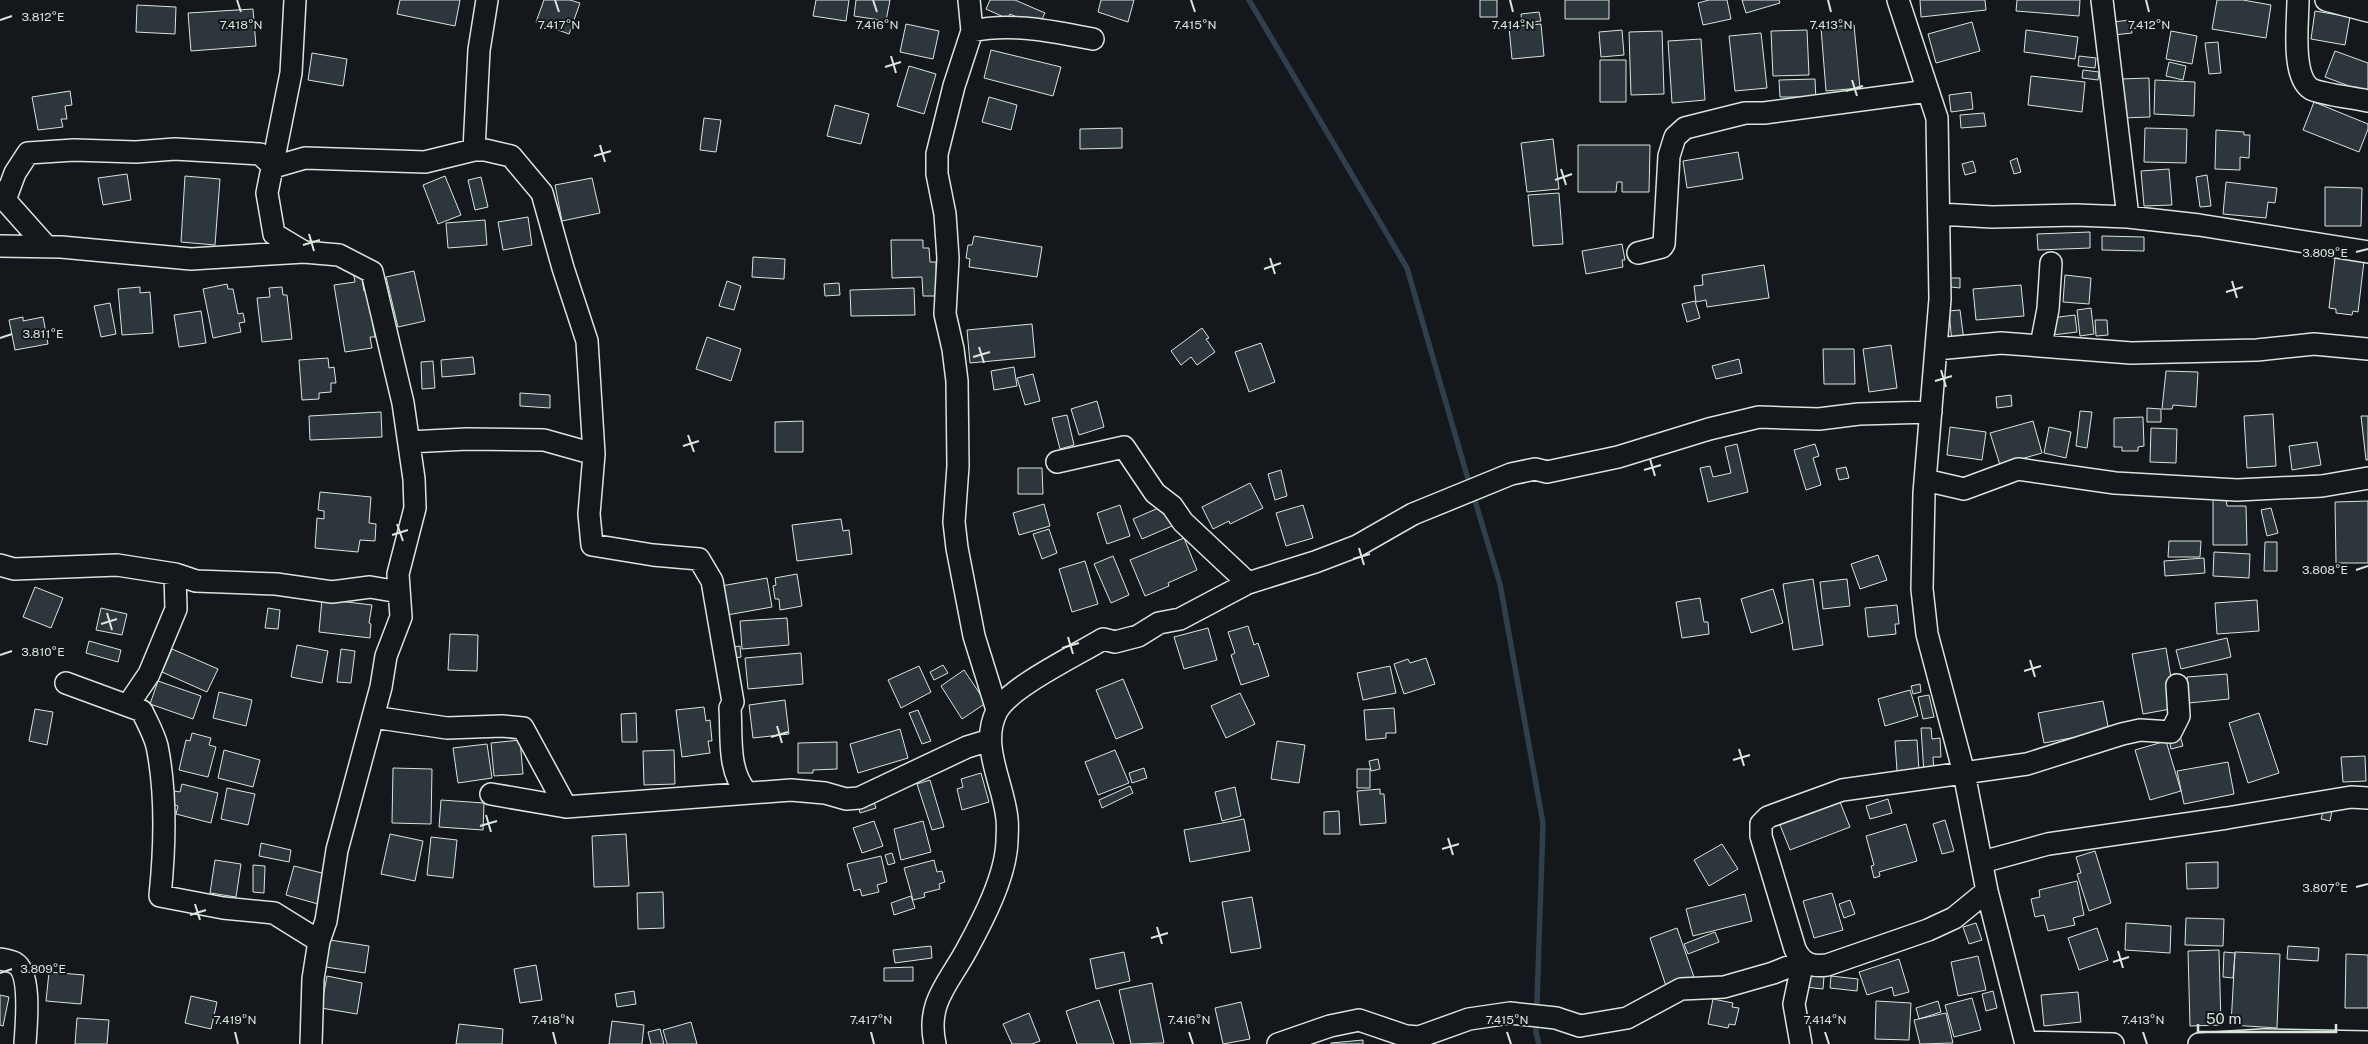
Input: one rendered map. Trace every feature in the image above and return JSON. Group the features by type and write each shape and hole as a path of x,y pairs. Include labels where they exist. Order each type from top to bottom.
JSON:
{"street":[{"path":"295,0 291,73 274,167 267,193 274,234 304,252"},
{"path":"474,150 479,50 487,0"},
{"path":"936,1044 933,1015 938,997 966,952 985,914 999,875 1007,844 1007,818 990,740 997,710 974,636 956,548 954,522 958,466 957,382 953,349 945,314 948,258 945,214 937,174 937,154 954,86 972,31 970,0"},
{"path":"1898,0 1937,118 1940,299 1925,480 1922,589 1927,634 1964,773 1987,891 2026,1043 2113,1044"},
{"path":"2102,0 2128,216"},
{"path":"2298,0 2298,68 2302,80 2312,89 2368,101"},
{"path":"2326,0 2368,11"},
{"path":"972,31 989,27 1042,30 1093,39"},
{"path":"1638,253 1662,247 1664,244 1669,156 1675,137 1685,128 1744,113 1764,113 1928,91"},
{"path":"46,246 2,196 28,153 74,150 136,152 175,148 260,154 274,167"},
{"path":"274,167 305,158 425,162 474,150 485,150 511,156 542,193 563,268 587,341 594,454 588,514 592,546 653,556 699,559 712,581 733,702 730,708 734,770 739,784 747,793"},
{"path":"1939,214 1992,217 2128,216 2199,225 2368,252"},
{"path":"0,246 46,246 191,259 304,252 339,255 372,272 403,403 409,442 415,508 398,574 401,617 386,656 381,687 337,850 326,921 319,941 313,979 311,1044"},
{"path":"2041,344 2048,309 2051,263"},
{"path":"1936,349 2000,343 2041,344 2131,353 2257,350 2314,344 2368,349"},
{"path":"997,710 1017,690 1102,639 1115,642 1138,636 1159,623 1180,619 1248,583 1315,562 1357,546 1413,514 1511,474 1535,469 1547,472 1618,457 1709,429 1759,418 1819,419 1859,414 1931,412"},
{"path":"409,442 467,439 544,440 594,454"},
{"path":"1057,462 1124,447 1155,493 1172,506 1183,522 1248,583"},
{"path":"1925,480 1964,489 2018,469 2115,483 2237,490 2322,486 2368,478"},
{"path":"0,565 14,569 117,565 175,574 196,581 276,584 332,592 370,587 399,592"},
{"path":"128,705 149,674 176,609 175,574"},
{"path":"66,684 142,711 156,745 164,812 160,896 223,908 274,913 319,941"},
{"path":"1987,891 1954,918 1928,930 1827,965 1817,966 1803,961 1795,949 1761,836 1762,824 1768,817 1842,790 2026,764 2140,730 2171,732 2179,716 2177,685"},
{"path":"373,717 447,728 502,726 522,728 566,807"},
{"path":"491,794 566,807 791,790 825,793 846,799 859,798 967,747 990,740"},
{"path":"1982,862 2048,844 2227,818 2351,797 2368,798"},
{"path":"0,959 16,963 22,970 28,1010 24,1044"},
{"path":"1278,1044 1330,1026 1359,1020 1406,1036 1418,1037 1469,1019 1510,1013 1556,1018 1580,1026 1627,1018 1681,989 1724,987 1773,973 1803,961"},
{"path":"1801,1044 1794,1004 1803,961"},
{"path":"2199,1044 2264,1040 2368,1042"}],"building":[{"path":"400,0 460,0 455,26 397,14"},
{"path":"544,0 570,0 580,3 569,34 536,22"},
{"path":"816,0 849,0 846,21 813,16"},
{"path":"856,0 890,0 886,21 854,16"},
{"path":"990,0 1015,0 1045,13 1040,23 1032,24 1010,14 1008,19 986,9"},
{"path":"1101,0 1134,0 1128,22 1098,12"},
{"path":"1480,0 1497,0 1497,17 1480,17"},
{"path":"1565,0 1609,0 1609,19 1565,19"},
{"path":"1709,0 1727,0 1731,19 1703,25 1698,3"},
{"path":"1742,0 1779,0 1780,3 1746,13"},
{"path":"1920,0 1985,0 1986,10 1921,17"},
{"path":"2017,0 2080,0 2079,16 2016,11"},
{"path":"2217,0 2243,0 2271,5 2266,38 2212,29"},
{"path":"137,5 176,7 175,34 136,32"},
{"path":"253,9 256,46 191,51 188,13"},
{"path":"2315,11 2350,17 2345,45 2311,39"},
{"path":"1539,12 1541,21 1522,24 1521,14"},
{"path":"2130,20 2132,33 2114,35 2113,22"},
{"path":"1972,22 1980,51 1936,63 1928,34"},
{"path":"906,24 939,31 933,59 900,52"},
{"path":"1541,24 1544,56 1512,59 1509,27"},
{"path":"1854,25 1860,88 1826,91 1821,28"},
{"path":"1622,30 1624,55 1601,57 1599,32"},
{"path":"1807,30 1809,75 1773,76 1771,31"},
{"path":"2026,30 2078,37 2075,59 2024,52"},
{"path":"1662,31 1664,94 1631,95 1629,32"},
{"path":"2171,31 2197,36 2192,64 2166,59"},
{"path":"1761,33 1767,88 1735,91 1729,36"},
{"path":"1701,39 1705,100 1672,103 1668,41"},
{"path":"2218,42 2221,73 2209,74 2205,43"},
{"path":"991,50 1061,67 1053,96 984,78"},
{"path":"2335,51 2368,63 2368,93 2325,77"},
{"path":"312,53 347,59 343,86 308,80"},
{"path":"2079,56 2096,58 2095,68 2078,66"},
{"path":"1600,60 1626,60 1626,102 1600,102"},
{"path":"2169,62 2186,66 2183,80 2166,76"},
{"path":"909,66 936,74 924,114 897,106"},
{"path":"2083,70 2099,72 2098,80 2082,78"},
{"path":"2031,76 2085,82 2082,112 2028,105"},
{"path":"2149,78 2150,117 2122,118 2121,79"},
{"path":"1815,79 1816,101 1803,101 1803,97 1780,97 1779,80"},
{"path":"2155,80 2195,82 2194,116 2154,114"},
{"path":"70,91 72,105 65,106 67,119 61,119 63,127 38,130 32,97"},
{"path":"1971,92 1973,109 1951,112 1949,95"},
{"path":"989,97 1017,105 1011,130 982,122"},
{"path":"2314,102 2368,124 2368,129 2359,152 2303,130"},
{"path":"835,105 869,114 861,144 827,136"},
{"path":"1984,113 1986,126 1961,128 1960,115"},
{"path":"704,118 721,120 716,152 700,150"},
{"path":"1122,128 1122,148 1080,149 1080,129"},
{"path":"2145,128 2187,129 2186,163 2144,162"},
{"path":"2216,130 2244,132 2244,135 2250,135 2249,158 2240,157 2240,170 2215,169"},
{"path":"1553,139 1559,189 1527,192 1521,143"},
{"path":"1578,145 1650,145 1649,192 1622,192 1622,182 1617,182 1616,192 1578,192"},
{"path":"1738,152 1743,179 1687,188 1683,161"},
{"path":"2017,158 2021,172 2014,174 2010,161"},
{"path":"1973,161 1976,172 1965,175 1962,164"},
{"path":"2169,169 2172,205 2144,206 2141,171"},
{"path":"127,174 131,200 103,205 98,178"},
{"path":"2207,175 2211,206 2200,207 2196,177"},
{"path":"185,176 220,179 215,245 181,242"},
{"path":"445,176 461,215 438,224 423,185"},
{"path":"481,177 488,207 475,210 468,180"},
{"path":"592,178 600,213 562,221 555,185"},
{"path":"2226,182 2277,188 2275,203 2268,202 2266,218 2223,214"},
{"path":"2325,187 2362,188 2361,226 2325,226"},
{"path":"1559,193 1563,244 1533,246 1528,195"},
{"path":"528,217 532,245 503,250 498,222"},
{"path":"485,220 487,245 448,248 446,223"},
{"path":"2090,232 2090,248 2038,250 2037,234"},
{"path":"974,236 1042,247 1037,277 969,267 970,259 966,258 968,245 972,245"},
{"path":"2102,236 2144,237 2144,251 2102,250"},
{"path":"891,240 923,240 923,248 929,248 930,262 936,262 937,296 923,296 922,277 892,278"},
{"path":"1622,244 1625,260 1622,260 1623,267 1586,274 1582,251"},
{"path":"753,257 785,259 784,279 752,277"},
{"path":"2335,258 2364,261 2358,312 2353,311 2352,315 2336,313 2336,309 2329,308"},
{"path":"1764,265 1769,298 1707,307 1706,300 1696,302 1694,286 1703,285 1702,275"},
{"path":"414,271 425,321 398,327 386,277"},
{"path":"361,274 364,291 367,290 375,337 370,337 372,348 345,352 334,285 355,282 354,276"},
{"path":"2065,275 2091,278 2089,304 2063,302"},
{"path":"1950,278 1960,278 1960,288 1951,287"},
{"path":"727,281 741,286 734,310 719,306"},
{"path":"839,283 840,295 825,296 824,284"},
{"path":"227,284 228,289 233,289 238,314 243,313 245,322 239,323 241,332 213,338 203,289"},
{"path":"2021,285 2024,316 1976,320 1973,289"},
{"path":"140,287 140,293 150,292 153,333 122,335 118,289"},
{"path":"282,287 283,295 287,295 292,339 262,342 257,298 270,297 269,288"},
{"path":"914,288 915,315 851,316 850,290"},
{"path":"1695,301 1700,318 1687,322 1682,304"},
{"path":"110,303 116,334 101,337 94,306"},
{"path":"2091,308 2094,334 2080,336 2077,310"},
{"path":"1960,310 1964,341 1952,343 1949,311"},
{"path":"201,311 206,343 179,347 174,315"},
{"path":"2075,315 2077,332 2053,335 2051,318"},
{"path":"23,317 23,321 43,317 48,344 15,350 9,320"},
{"path":"2095,320 2107,320 2108,335 2096,336"},
{"path":"1032,324 1035,357 970,363 967,330"},
{"path":"1202,328 1209,338 1206,339 1215,352 1197,365 1191,357 1181,365 1171,351"},
{"path":"707,337 741,349 731,381 696,369"},
{"path":"1261,343 1275,382 1249,392 1235,352"},
{"path":"1891,345 1897,388 1869,392 1863,349"},
{"path":"1823,349 1854,349 1855,384 1824,384"},
{"path":"473,357 475,374 442,377 441,360"},
{"path":"328,358 329,368 334,367 336,383 331,383 331,392 319,393 319,399 302,400 299,360"},
{"path":"1739,359 1742,373 1716,379 1712,366"},
{"path":"433,361 435,388 422,389 421,362"},
{"path":"1014,367 1017,386 994,390 991,371"},
{"path":"2166,371 2198,372 2196,407 2173,405 2172,409 2162,409"},
{"path":"1033,374 1040,401 1025,405 1017,378"},
{"path":"520,393 550,395 550,408 520,406"},
{"path":"2011,395 2012,406 1997,408 1996,397"},
{"path":"1097,401 1104,427 1079,435 1071,409"},
{"path":"2147,408 2161,409 2161,422 2147,422"},
{"path":"2080,411 2092,412 2087,448 2076,446"},
{"path":"381,412 382,437 310,440 309,416"},
{"path":"2273,414 2276,466 2247,468 2244,416"},
{"path":"1067,415 1074,445 1060,449 1052,418"},
{"path":"2361,416 2368,416 2368,460 2366,460"},
{"path":"2143,417 2144,446 2138,447 2138,451 2122,451 2122,447 2114,447 2114,418"},
{"path":"803,421 803,452 775,452 775,422"},
{"path":"2033,421 2042,453 2000,465 1990,433"},
{"path":"1950,427 1986,432 1982,460 1947,455"},
{"path":"2049,427 2071,432 2066,458 2044,453"},
{"path":"2151,428 2177,429 2176,463 2150,462"},
{"path":"2317,442 2321,465 2292,470 2289,446"},
{"path":"1737,444 1748,492 1708,502 1700,468 1710,466 1713,477 1731,473 1725,447"},
{"path":"1815,444 1819,456 1813,458 1821,485 1806,490 1794,450"},
{"path":"1846,467 1849,478 1839,480 1836,469"},
{"path":"1018,468 1042,468 1043,494 1018,494"},
{"path":"1281,470 1287,496 1275,500 1268,474"},
{"path":"1250,483 1263,508 1230,524 1229,521 1213,529 1202,507"},
{"path":"320,492 371,497 369,523 376,524 375,541 360,540 358,552 315,548 317,518 324,519 324,511 318,510"},
{"path":"2213,499 2226,499 2227,506 2246,506 2247,545 2213,545"},
{"path":"2368,501 2368,563 2336,563 2335,502"},
{"path":"1044,504 1050,526 1019,535 1013,513"},
{"path":"1120,505 1130,536 1107,544 1097,513"},
{"path":"1303,505 1313,538 1286,546 1276,513"},
{"path":"1163,506 1172,526 1142,539 1133,519"},
{"path":"2271,508 2278,533 2267,536 2261,510"},
{"path":"841,519 843,531 849,530 852,554 797,561 792,525"},
{"path":"1049,529 1057,553 1042,559 1033,534"},
{"path":"1184,538 1197,570 1168,583 1169,586 1145,596 1130,560"},
{"path":"2169,541 2201,541 2200,557 2168,557"},
{"path":"2265,542 2277,542 2277,571 2264,571"},
{"path":"2214,552 2250,554 2249,578 2213,576"},
{"path":"1878,555 1887,580 1860,589 1851,564"},
{"path":"1113,556 1129,595 1111,603 1094,564"},
{"path":"2204,558 2205,573 2165,576 2164,561"},
{"path":"1085,561 1098,604 1072,612 1059,569"},
{"path":"797,574 802,606 780,610 779,599 775,599 773,586 776,585 775,578"},
{"path":"767,578 772,607 727,615 721,586"},
{"path":"1813,579 1823,645 1793,650 1783,584"},
{"path":"1847,579 1850,606 1823,609 1820,582"},
{"path":"35,587 63,598 51,628 23,617"},
{"path":"1773,589 1783,623 1751,633 1741,599"},
{"path":"1700,598 1704,622 1708,622 1709,634 1682,638 1676,602"},
{"path":"322,599 372,605 369,623 371,624 370,638 319,632"},
{"path":"2257,600 2259,631 2217,634 2215,603"},
{"path":"1897,605 1899,624 1895,624 1896,634 1868,637 1865,608"},
{"path":"101,608 127,614 122,635 96,630"},
{"path":"268,608 280,610 278,629 265,628"},
{"path":"787,618 789,645 742,649 740,621"},
{"path":"1248,626 1254,645 1258,643 1269,676 1241,685 1231,655 1235,653 1228,632"},
{"path":"1208,628 1217,660 1184,669 1174,637"},
{"path":"450,634 478,635 477,671 448,670"},
{"path":"2227,638 2231,657 2181,669 2176,650"},
{"path":"89,641 121,650 118,662 86,653"},
{"path":"297,645 328,651 322,683 291,677"},
{"path":"740,646 741,657 728,659 727,648"},
{"path":"2166,648 2176,708 2143,714 2132,654"},
{"path":"172,649 218,669 207,692 162,672"},
{"path":"341,649 355,651 351,683 337,682"},
{"path":"801,653 803,684 748,689 745,658"},
{"path":"1426,658 1435,684 1404,694 1394,664 1408,659 1410,663"},
{"path":"943,665 948,673 934,680 930,672"},
{"path":"919,666 931,692 901,708 888,680"},
{"path":"1390,666 1396,693 1363,700 1357,673"},
{"path":"964,670 986,703 962,719 941,686"},
{"path":"2227,674 2229,699 2189,703 2187,677"},
{"path":"1123,679 1143,728 1116,739 1096,690"},
{"path":"158,681 201,696 193,719 150,704"},
{"path":"1920,684 1921,692 1913,694 1911,686"},
{"path":"1910,690 1918,716 1885,726 1878,699"},
{"path":"219,692 252,700 246,726 213,718"},
{"path":"1240,693 1255,724 1226,738 1211,706"},
{"path":"1929,695 1934,717 1923,719 1918,697"},
{"path":"785,700 789,734 753,738 749,705"},
{"path":"2103,701 2109,731 2044,743 2038,713"},
{"path":"704,707 706,721 710,720 712,741 708,741 710,753 682,757 676,710"},
{"path":"1394,708 1396,733 1386,733 1386,738 1366,740 1364,710"},
{"path":"35,709 53,712 47,745 29,741"},
{"path":"918,710 931,741 922,744 909,713"},
{"path":"636,713 637,742 622,742 621,714"},
{"path":"2259,713 2279,773 2248,783 2229,723"},
{"path":"1921,728 1931,728 1932,739 1940,738 1941,757 1933,757 1934,772 1924,773"},
{"path":"900,729 908,758 858,773 850,744"},
{"path":"2179,732 2183,746 2171,749 2168,735"},
{"path":"192,733 211,738 209,745 216,747 208,777 179,770 186,740 190,741"},
{"path":"520,740 523,774 494,776 491,743"},
{"path":"1917,740 1919,770 1897,771 1895,741"},
{"path":"1277,741 1305,745 1299,783 1271,779"},
{"path":"2166,741 2181,791 2150,800 2135,750"},
{"path":"837,742 837,769 813,770 813,773 798,773 798,743"},
{"path":"487,744 492,778 458,783 453,748"},
{"path":"224,750 260,760 253,787 218,778"},
{"path":"674,750 675,784 644,785 643,751"},
{"path":"1115,750 1129,783 1098,795 1085,762"},
{"path":"2365,756 2366,781 2343,782 2341,757"},
{"path":"1378,759 1380,769 1371,771 1369,761"},
{"path":"2228,762 2234,794 2184,804 2177,771"},
{"path":"393,768 432,769 431,824 392,823"},
{"path":"1144,768 1147,778 1132,783 1129,773"},
{"path":"1357,769 1370,769 1370,788 1357,788"},
{"path":"981,773 989,802 962,810 957,789 963,787 961,779"},
{"path":"930,780 944,827 932,830 917,784"},
{"path":"182,784 218,793 211,823 176,814 178,806 171,804 175,791 180,792"},
{"path":"1130,786 1133,793 1102,808 1099,800"},
{"path":"1235,787 1241,816 1222,821 1215,792"},
{"path":"227,788 255,794 248,825 221,819"},
{"path":"1380,789 1380,794 1384,794 1386,823 1360,825 1357,791"},
{"path":"1838,797 1850,827 1790,850 1778,820"},
{"path":"873,799 876,808 860,813 858,803"},
{"path":"1888,799 1892,813 1870,819 1866,806"},
{"path":"441,800 484,803 483,830 439,827"},
{"path":"2324,808 2332,811 2330,821 2321,819"},
{"path":"1339,811 1340,834 1324,834 1324,812"},
{"path":"1244,819 1250,851 1190,862 1184,830"},
{"path":"1945,820 1954,851 1942,854 1933,824"},
{"path":"874,821 883,846 862,853 853,828"},
{"path":"923,821 931,852 901,860 894,829"},
{"path":"1906,824 1917,861 1879,872 1880,876 1874,878 1871,866 1874,865 1866,836"},
{"path":"390,834 423,841 415,881 381,874"},
{"path":"626,834 629,886 594,887 592,836"},
{"path":"431,837 457,840 453,878 427,875"},
{"path":"261,843 291,850 289,862 259,856"},
{"path":"1722,844 1738,869 1709,886 1694,860"},
{"path":"2095,851 2111,903 2089,911 2077,874 2081,873 2076,857"},
{"path":"892,853 895,863 888,865 885,855"},
{"path":"881,856 887,882 877,885 879,892 862,896 860,889 854,891 847,864"},
{"path":"215,860 241,864 236,897 210,893"},
{"path":"934,860 937,872 942,871 945,882 939,884 940,889 924,893 925,897 913,900 904,868"},
{"path":"2218,862 2218,888 2187,889 2186,863"},
{"path":"253,865 265,866 264,893 253,892"},
{"path":"294,866 326,874 318,904 286,895"},
{"path":"2077,881 2084,915 2073,918 2075,925 2048,931 2044,915 2035,917 2031,899 2040,897 2039,890"},
{"path":"663,892 664,928 638,929 637,893"},
{"path":"1832,893 1843,930 1814,938 1803,901"},
{"path":"1745,894 1752,921 1693,936 1686,909"},
{"path":"911,896 915,908 894,915 891,903"},
{"path":"1252,897 1261,948 1231,953 1222,902"},
{"path":"1850,900 1855,914 1844,918 1839,904"},
{"path":"2186,918 2224,919 2223,946 2185,945"},
{"path":"1976,923 1982,940 1969,944 1963,927"},
{"path":"2126,923 2171,926 2170,953 2125,950"},
{"path":"1677,928 1695,980 1667,989 1650,938"},
{"path":"2097,928 2108,960 2079,970 2068,938"},
{"path":"1715,932 1719,942 1688,954 1684,944"},
{"path":"330,940 369,946 365,973 326,967"},
{"path":"931,946 932,958 895,963 893,950"},
{"path":"2288,946 2319,948 2318,961 2287,959"},
{"path":"2219,950 2221,1025 2190,1026 2188,951"},
{"path":"1124,952 1130,981 1096,989 1090,959"},
{"path":"2224,952 2235,953 2233,978 2223,977"},
{"path":"2235,952 2280,954 2277,1028 2231,1025"},
{"path":"2346,954 2368,955 2368,1008 2345,1008"},
{"path":"1978,956 1986,990 1958,996 1951,962"},
{"path":"1899,959 1909,992 1894,996 1892,987 1867,995 1859,972"},
{"path":"536,965 542,1000 520,1003 514,969"},
{"path":"913,967 913,981 884,981 884,968"},
{"path":"49,972 84,975 81,1004 46,1001"},
{"path":"1806,974 1824,976 1823,989 1805,987"},
{"path":"327,976 362,983 357,1014 321,1008"},
{"path":"1831,976 1858,979 1857,991 1830,988"},
{"path":"1152,983 1164,1043 1131,1044 1119,990"},
{"path":"634,991 636,1004 617,1007 615,994"},
{"path":"1993,991 1997,1008 1986,1011 1982,994"},
{"path":"2078,992 2081,1022 2044,1026 2041,995"},
{"path":"0,995 9,997 3,1026 0,1025"},
{"path":"191,996 217,1002 211,1029 185,1023"},
{"path":"1972,998 1981,1030 1954,1037 1945,1005"},
{"path":"1713,999 1733,1003 1732,1007 1739,1008 1735,1025 1729,1024 1728,1028 1708,1024"},
{"path":"1099,1000 1114,1044 1077,1044 1066,1011"},
{"path":"1876,1001 1911,1003 1909,1040 1875,1039"},
{"path":"1938,1001 1941,1012 1919,1019 1916,1008"},
{"path":"1241,1002 1250,1039 1223,1044 1215,1008"},
{"path":"1029,1013 1040,1041 1032,1044 1012,1044 1003,1024"},
{"path":"1946,1013 1953,1043 1920,1044 1914,1020"},
{"path":"77,1018 109,1020 107,1044 75,1044"},
{"path":"612,1021 644,1025 642,1044 609,1044"},
{"path":"691,1022 697,1044 667,1044 663,1030"},
{"path":"459,1024 503,1029 502,1044 456,1044"},
{"path":"660,1029 664,1044 651,1044 648,1032"},
{"path":"1363,1040 1363,1044 1331,1044 1331,1043"}],"waterway":[{"path":"1249,0 1407,268 1470,486"},
{"path":"1473,494 1500,584 1543,823 1536,1033 1539,1044"}]}
